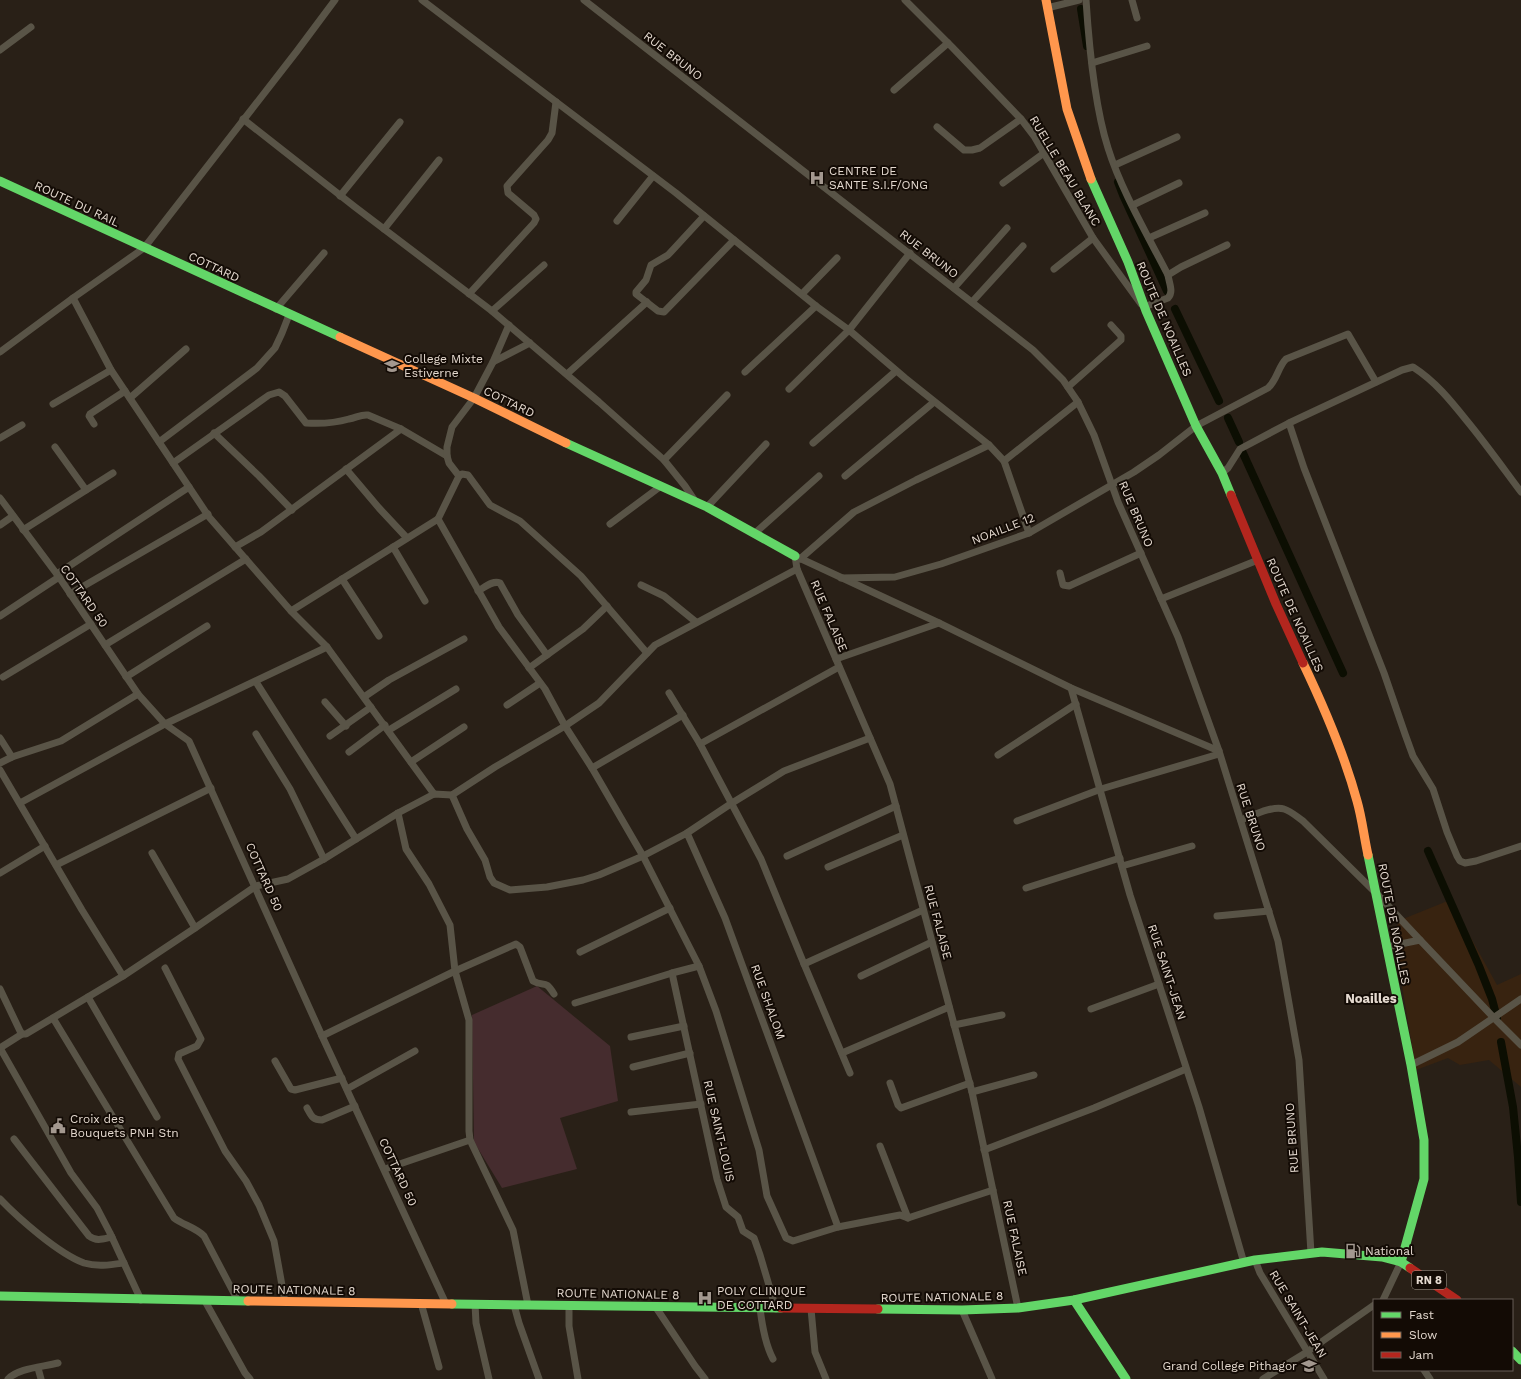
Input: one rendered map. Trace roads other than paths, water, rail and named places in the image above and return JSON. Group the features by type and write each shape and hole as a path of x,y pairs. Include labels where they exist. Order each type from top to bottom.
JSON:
{"street":[{"path":"0,352 72,298 144,248 199,179 243,119 297,52 335,0"},
{"path":"422,0 704,216 816,306 849,330 934,402 989,445 1004,461 1030,533"},
{"name":"RUE BRUNO","path":"584,0 1033,350 1063,380 1078,402 1094,434 1112,485 1178,637 1219,753 1278,941 1299,1060 1311,1253"},
{"name":"RUELLE BEAU BLANC","path":"905,0 1021,119 1034,136 1093,238 1145,309"},
{"path":"1047,4 1079,0"},
{"path":"1086,0 1092,63 1101,123 1108,149 1132,205 1168,275 1172,291 1168,298 1145,309"},
{"path":"1132,0 1137,18"},
{"name":"ROUTE DE NOAILLES","path":"1047,4 1067,109 1088,174 1128,262 1145,309 1196,426 1222,473 1258,560 1323,706 1344,762 1356,801 1377,894 1386,947 1411,1065 1424,1140 1424,1179 1401,1262"},
{"path":"0,50 31,27"},
{"path":"894,90 948,43"},
{"path":"1092,63 1147,46"},
{"path":"469,294 536,219 534,215 508,193 507,186 548,140 552,133 556,102"},
{"path":"243,119 340,196 492,311 567,374 664,460 695,501"},
{"path":"936,127 964,150 972,150 980,148 1021,119"},
{"path":"340,196 400,122"},
{"path":"1115,165 1177,137"},
{"path":"1004,183 1044,154"},
{"path":"384,229 439,160"},
{"path":"617,220 653,176"},
{"name":"ROUTE DU RAIL","path":"0,181 144,248"},
{"path":"1132,205 1179,183"},
{"path":"1149,238 1205,214"},
{"path":"704,216 668,255 653,263 646,280 636,292 658,311 664,312 668,309 734,240"},
{"path":"954,288 1007,228"},
{"path":"1054,270 1093,238"},
{"path":"1168,275 1180,267 1227,245"},
{"path":"972,302 1023,246"},
{"name":"COTTARD","path":"144,248 707,506 797,557"},
{"path":"276,309 324,253"},
{"path":"789,389 849,330 910,253"},
{"path":"802,294 837,258"},
{"path":"492,311 544,265"},
{"path":"72,298 111,370 208,514 291,611 327,647 434,794"},
{"path":"567,374 647,302"},
{"path":"745,372 816,306"},
{"path":"159,442 257,368 275,348 289,315"},
{"path":"459,476 449,463 447,456 447,447 452,427 474,398 494,362 509,325"},
{"path":"1068,387 1121,340 1121,336 1111,325"},
{"name":"NOAILLE 12","path":"841,578 895,577 941,564 1030,533 1112,485 1159,455 1196,426 1268,388 1272,385 1282,363 1286,359 1348,334 1376,382"},
{"path":"494,362 530,343"},
{"path":"94,424 89,416 90,414 128,394 186,349"},
{"path":"1222,473 1228,468 1240,449 1290,423 1376,382 1402,370 1413,367 1424,374 1449,399 1480,437 1521,492"},
{"path":"53,404 111,370"},
{"path":"814,443 896,370"},
{"path":"173,463 268,395 279,392 285,396 306,423 320,424 336,422 368,415 402,429 447,456"},
{"path":"664,460 727,395"},
{"path":"845,476 934,402"},
{"path":"1004,461 1078,402"},
{"path":"1290,423 1304,468 1384,673 1413,756 1433,789 1456,856 1464,863 1476,862 1521,846"},
{"path":"0,438 22,425"},
{"path":"235,547 261,532 402,429"},
{"path":"214,433 292,510"},
{"path":"707,506 766,444"},
{"path":"989,445 854,512 797,557 939,623 1071,688 1219,753"},
{"path":"56,447 86,490"},
{"path":"346,469 407,538"},
{"path":"23,530 113,473"},
{"path":"291,611 438,518 459,476 462,474 468,474 490,504 520,521 581,576 647,653"},
{"path":"755,533 819,476"},
{"path":"610,524 661,486"},
{"path":"0,616 189,487"},
{"name":"COTTARD 50","path":"0,498 58,576 138,694 165,724 189,740 256,886 322,1036 385,1169 446,1304"},
{"path":"70,594 208,514"},
{"path":"0,526 13,516"},
{"path":"438,518 499,627 540,682 565,726 592,768 643,856 699,966 716,1011 759,1150 767,1196 786,1238 791,1241 838,1227 900,1215 908,1218 993,1190"},
{"path":"392,547 425,601"},
{"path":"1060,573 1063,585 1069,586 1141,553"},
{"name":"RUE FALAISE","path":"797,557 797,569 890,784 970,1083 1018,1308"},
{"path":"105,645 246,559"},
{"path":"1161,599 1258,560"},
{"path":"141,1300 97,1208 71,1173 0,1048 122,976 256,886 288,879 324,859 398,813 434,794 452,795 495,767 565,726 599,703 655,645 797,569"},
{"path":"342,579 379,636"},
{"path":"478,591 494,582 500,583 518,615 547,655"},
{"path":"641,585 664,596 696,622"},
{"path":"529,668 583,629 607,606"},
{"path":"836,659 939,623"},
{"path":"3,678 90,624"},
{"path":"126,677 207,626"},
{"path":"364,697 388,680 464,639"},
{"path":"20,803 165,724 327,647"},
{"path":"700,744 839,666"},
{"path":"256,682 356,839"},
{"path":"507,705 540,682"},
{"name":"RUE SAINT-JEAN","path":"1071,688 1122,866 1199,1107 1244,1262"},
{"path":"349,752 387,728 456,689"},
{"path":"669,693 700,744 761,859 850,1073"},
{"path":"0,763 12,757 61,741 138,694"},
{"path":"325,702 346,726"},
{"path":"998,755 1076,704"},
{"path":"330,736 371,707"},
{"path":"592,768 682,716"},
{"path":"411,762 464,727"},
{"path":"256,734 290,789 324,859"},
{"path":"0,738 12,757"},
{"path":"452,795 467,828 485,860 490,877 494,883 510,890 547,887 583,880 599,875 643,856 687,834 732,803 784,771 870,738"},
{"path":"1017,821 1100,789 1219,753"},
{"path":"0,770 122,976"},
{"path":"56,865 211,788"},
{"path":"787,856 896,806"},
{"path":"1241,820 1272,809 1283,808 1292,812 1377,894 1521,1045"},
{"path":"398,813 406,849 429,884 450,925 454,971 469,1020 470,1140 513,1230 528,1305"},
{"name":"RUE SHALOM","path":"687,834 725,918 838,1227"},
{"path":"828,867 903,835"},
{"path":"0,874 45,846"},
{"path":"1122,866 1192,846"},
{"path":"152,853 195,928"},
{"path":"1026,888 1120,858"},
{"path":"580,952 670,908"},
{"path":"804,964 923,910"},
{"path":"1217,916 1269,911"},
{"path":"1386,947 1420,940"},
{"path":"861,976 932,942"},
{"path":"322,1036 454,971 516,944 520,947 533,981 537,983 546,983 554,994"},
{"path":"575,1003 699,966"},
{"path":"164,968 201,1039 197,1046 179,1054 178,1059 225,1151 246,1181 259,1205 277,1252 285,1302"},
{"name":"RUE SAINT-LOUIS","path":"672,973 718,1179 726,1207 738,1217 743,1231 754,1238 776,1309"},
{"path":"1091,1009 1159,984"},
{"path":"0,989 22,1034"},
{"path":"88,997 157,1116"},
{"path":"1411,1065 1458,1042 1521,999"},
{"path":"842,1054 949,1008"},
{"path":"954,1024 1002,1015"},
{"path":"53,1018 174,1218 179,1222 198,1230 204,1236 238,1301"},
{"path":"631,1037 684,1026"},
{"path":"347,1089 415,1051"},
{"path":"633,1067 690,1053"},
{"path":"275,1061 288,1086 294,1090 342,1078"},
{"path":"984,1150 1094,1108 1186,1069"},
{"path":"972,1092 1034,1075"},
{"path":"890,1083 898,1105 901,1108 970,1083"},
{"path":"631,1112 701,1104"},
{"path":"307,1108 312,1117 316,1120 322,1120 355,1106"},
{"path":"14,1139 89,1236 98,1240 112,1237"},
{"path":"385,1169 470,1140"},
{"path":"880,1146 908,1218"},
{"path":"0,1199 17,1216 67,1254 84,1263 110,1266 124,1263"},
{"name":"ROUTE NATIONALE 8","path":"0,1296 205,1301 655,1306 776,1309 962,1310 1018,1308 1074,1300 1244,1262 1322,1252 1382,1257 1401,1262 1456,1299"},
{"name":"RUE SAINT-JEAN","path":"1256,1260 1260,1273 1324,1379"},
{"path":"1383,1299 1401,1262"},
{"path":"1074,1300 1126,1379"},
{"path":"205,1301 250,1379"},
{"path":"421,1303 439,1367"},
{"path":"475,1304 476,1323 489,1379"},
{"path":"514,1305 539,1379"},
{"path":"569,1306 570,1326 578,1379"},
{"path":"655,1306 705,1379"},
{"path":"1263,1379 1307,1352 1373,1306"},
{"path":"760,1308 762,1325 772,1359"},
{"path":"810,1309 815,1352 826,1379"},
{"path":"962,1310 992,1379"},
{"path":"1513,1352 1521,1360"},
{"path":"8,1379 13,1374 21,1371 58,1363"},
{"path":"38,1368 41,1379"}],"waterway":[{"path":"1081,9 1087,46"},
{"path":"1118,182 1167,291"},
{"path":"1175,309 1219,401"},
{"path":"1228,418 1239,442"},
{"path":"1242,451 1343,673"},
{"path":"1428,851 1479,966 1492,999 1497,1018"},
{"path":"1501,1042 1513,1107 1521,1202"}],"place":[{"name":"CENTRE DE SANTE S.I.F/ONG","path":"817,178"},
{"name":"College Mixte Estiverne","path":"392,366"},
{"name":"Croix des Bouquets PNH Stn","path":"58,1126"},
{"name":"National","path":"1353,1251"},
{"name":"POLY CLINIQUE DE COTTARD","path":"705,1298"},
{"name":"Grand College Pithagor","path":"1309,1366"}],"district":[{"name":"Noailles","path":"1371,998"}]}
